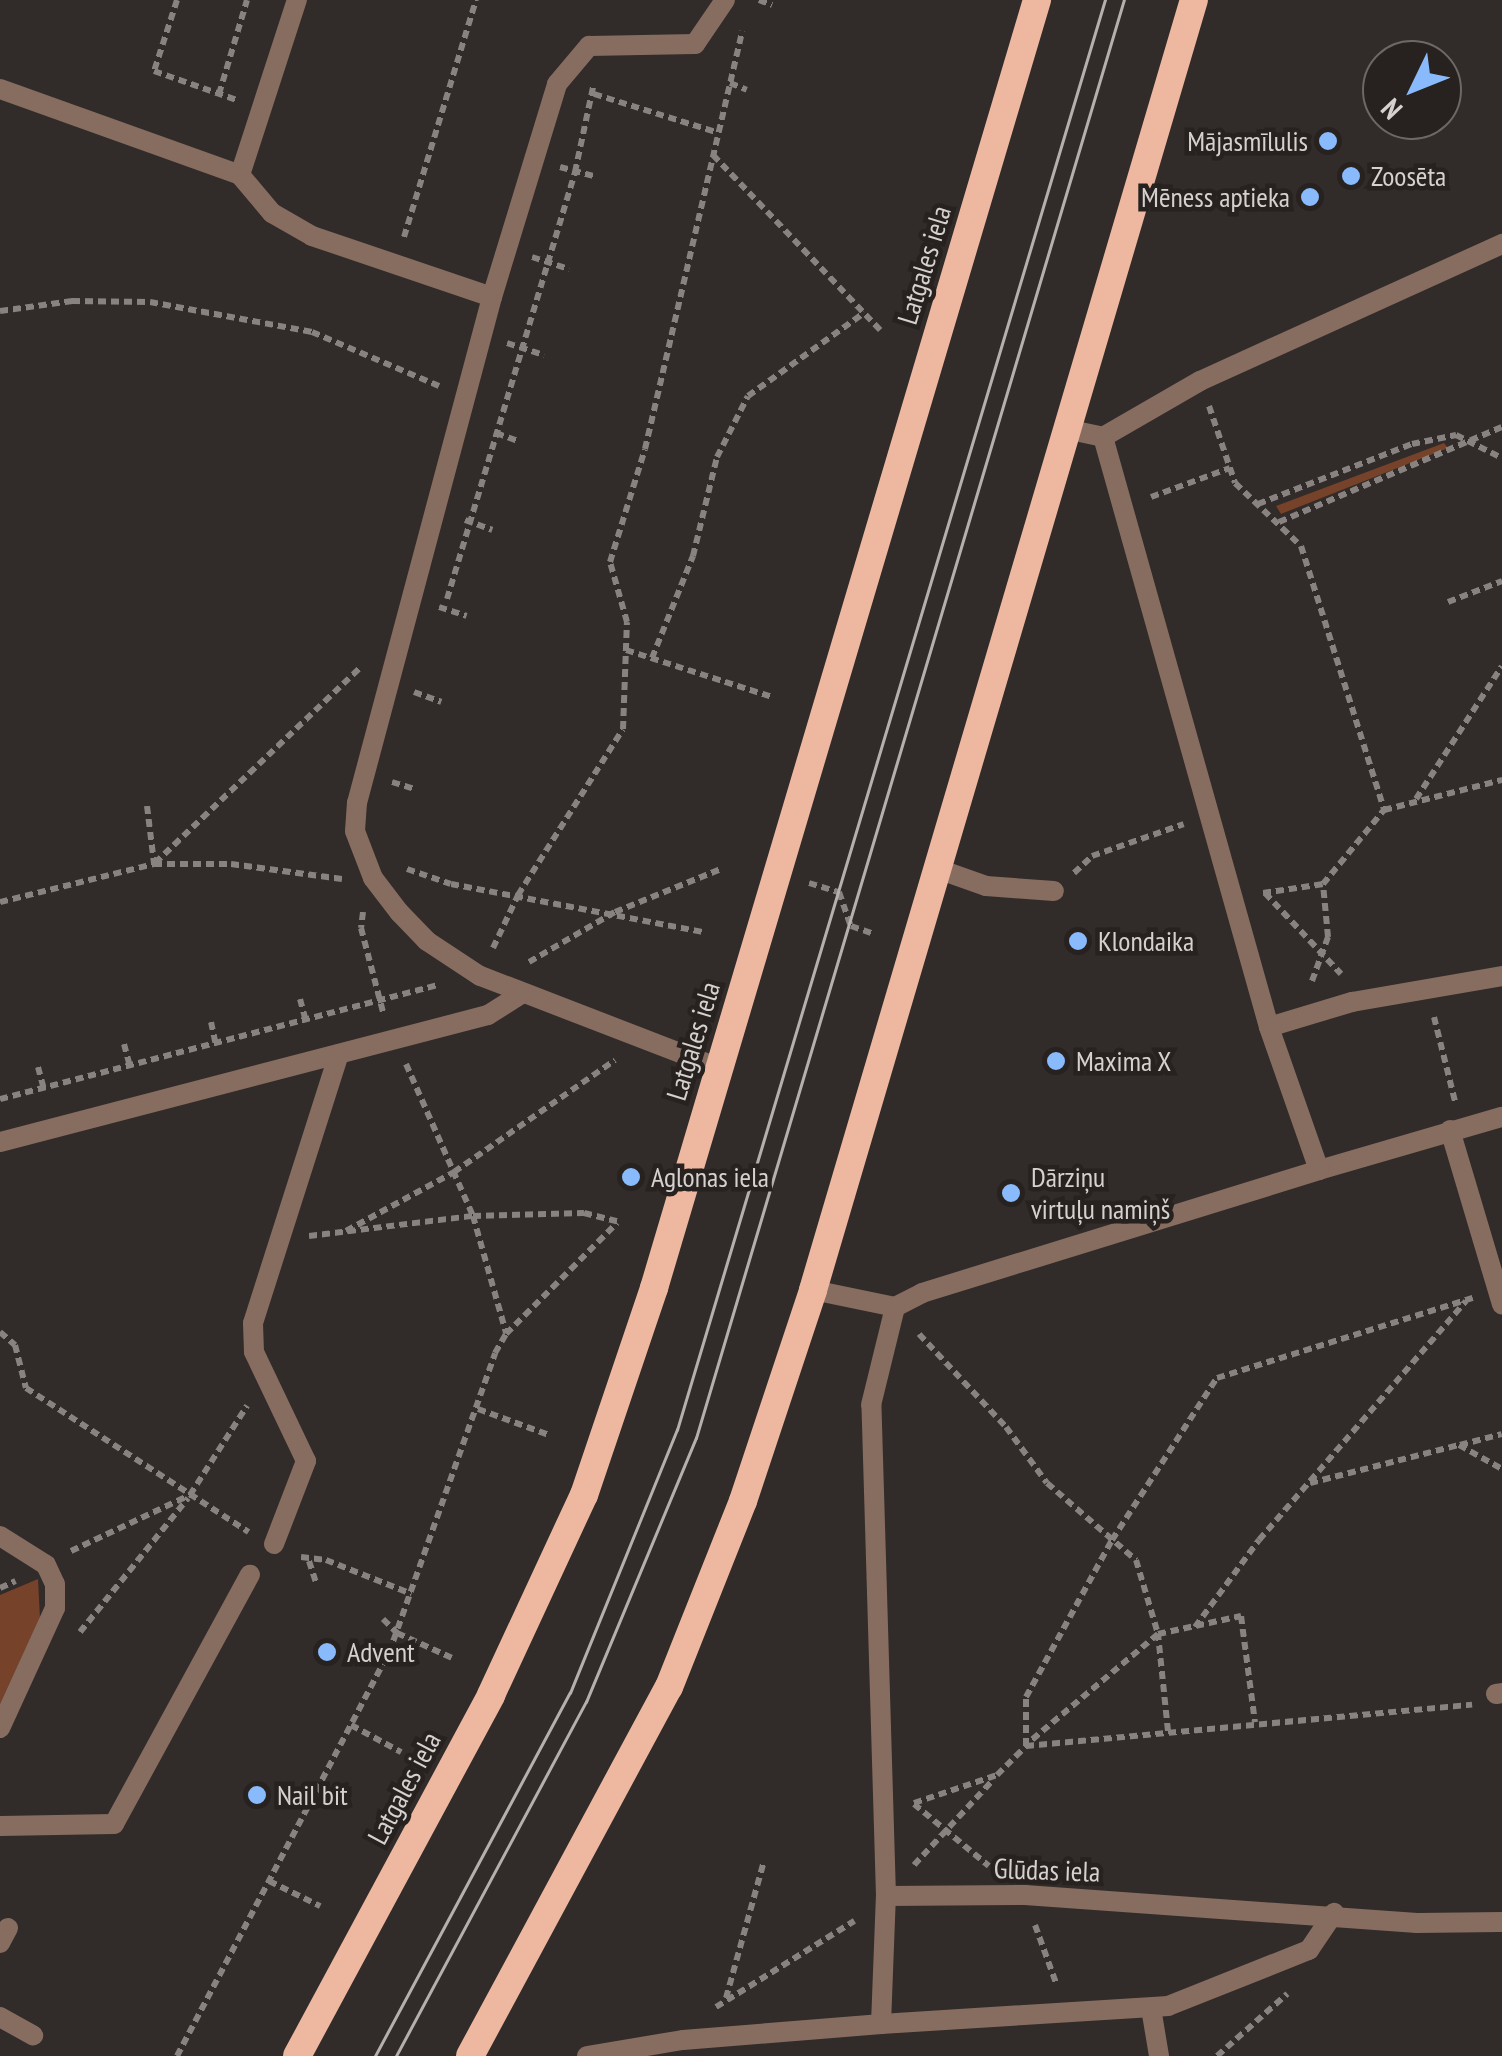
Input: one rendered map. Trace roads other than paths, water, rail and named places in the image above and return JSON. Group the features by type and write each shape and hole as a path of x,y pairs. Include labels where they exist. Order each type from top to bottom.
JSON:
{"highway":[{"name":"Latgales iela","path":"297,2056 550,1576 648,1307 1038,0"},
{"path":"471,2056 668,1687 744,1500 813,1290 1194,0"}],"street":[{"path":"240,176 298,0"},
{"path":"719,1068 639,1041 480,976 427,941 370,882 355,830 356,803 492,297 557,84 589,46 695,44 725,0"},
{"path":"0,88 240,176 272,213 312,236 492,297"},
{"path":"1066,428 1103,437 1200,381 1502,244"},
{"path":"1103,437 1269,1028 1319,1170"},
{"path":"938,869 986,886 1054,891"},
{"path":"1269,1028 1367,1000 1502,976"},
{"path":"0,1142 488,1015 523,993"},
{"path":"274,1544 306,1461 254,1352 252,1323 339,1054"},
{"path":"813,1290 895,1307 922,1293 1502,1116"},
{"path":"1456,1128 1500,1297"},
{"path":"881,2024 886,1896 871,1405 895,1307"},
{"path":"0,1536 46,1565 55,1584 54,1608 0,1728"},
{"path":"0,1826 114,1824 250,1575"},
{"name":"Glūdas iela","path":"886,1896 1025,1896 1334,1913 1417,1923 1502,1922"},
{"path":"588,2056 714,2037 1151,2008 1309,1950 1334,1913"},
{"path":"1151,2008 1158,2056"},
{"path":"0,2017 33,2035"}],"tram line":[{"path":"375,2056 570,1693 677,1430 1105,0"},
{"path":"396,2056 586,1702 696,1438 1124,0"}],"place":[{"name":"Mājasmīlulis","path":"1328,141"},
{"name":"Zoosēta","path":"1351,176"},
{"name":"Mēness aptieka","path":"1310,197"},
{"name":"Klondaika","path":"1078,941"},
{"name":"Maxima X","path":"1056,1061"},
{"name":"Aglonas iela","path":"631,1177"},
{"name":"Dārziņu virtuļu namiņš","path":"1011,1193"},
{"name":"Advent","path":"327,1652"},
{"name":"Nail bit","path":"257,1795"}]}
